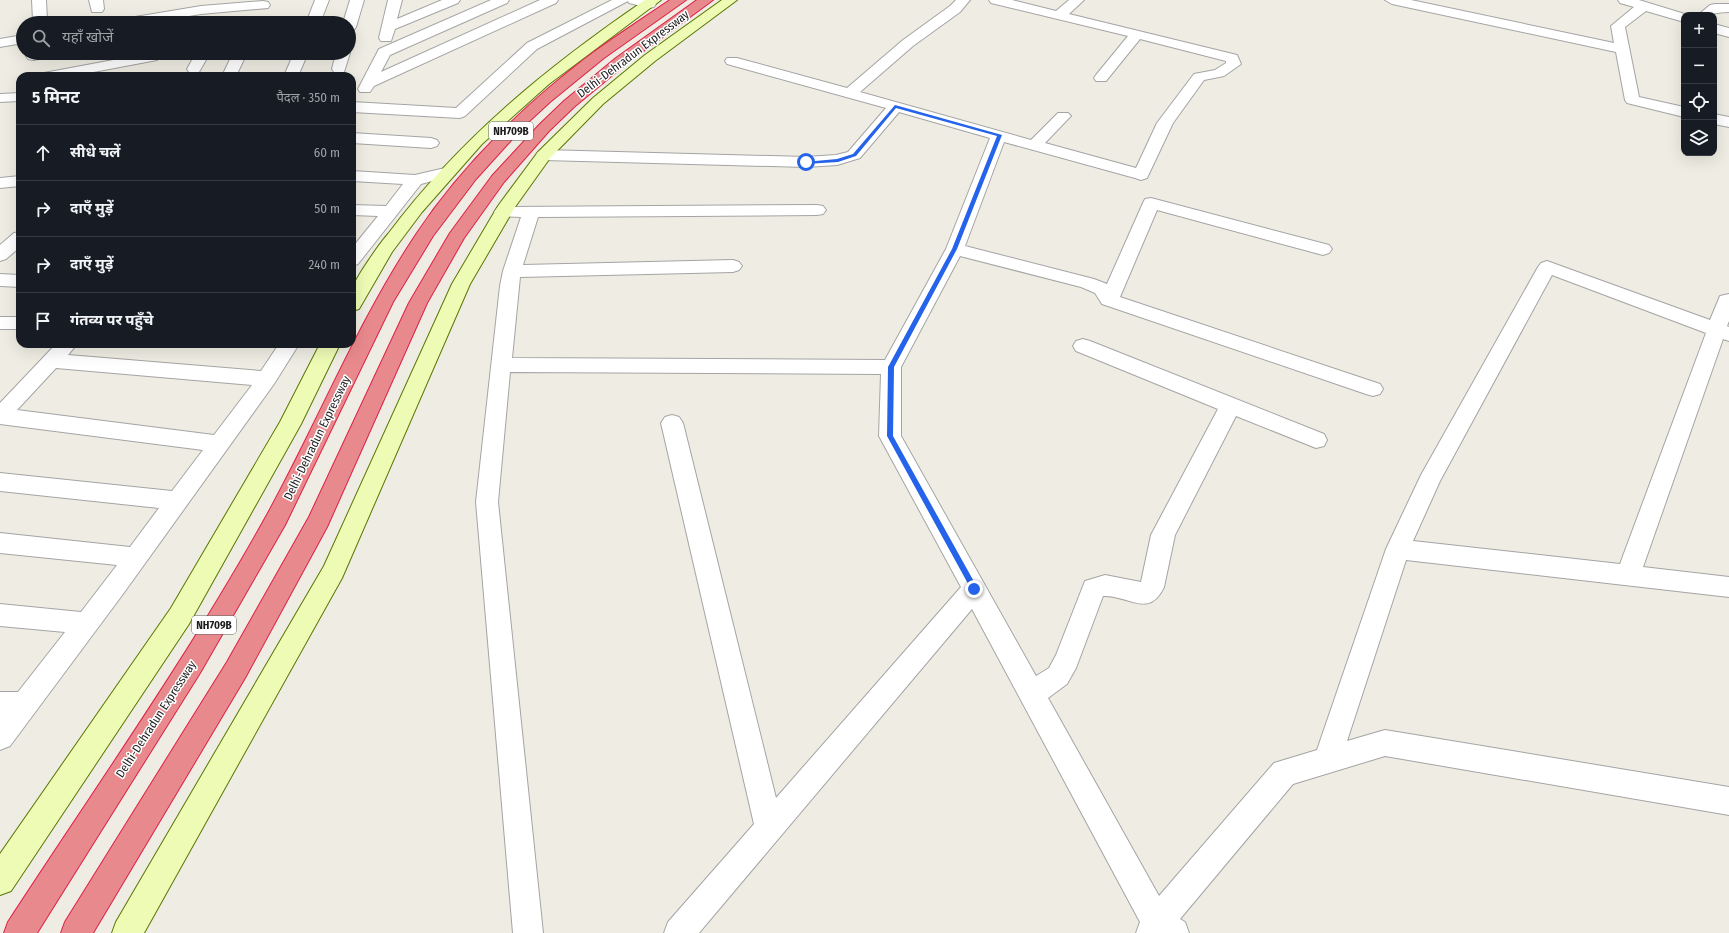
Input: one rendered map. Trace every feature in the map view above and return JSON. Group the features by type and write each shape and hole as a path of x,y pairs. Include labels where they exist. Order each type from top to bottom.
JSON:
{"highway":[{"name":"Delhi-Dehradun Expressway","path":"18,933 191,665 277,518 384,302 425,234 470,176 524,118 572,76 599,55 679,0"},
{"name":"Delhi-Dehradun Expressway","path":"76,933 236,670 319,520 418,303 456,237 498,179 544,128 569,104 620,61 706,0"}],"street":[{"path":"39,0 40,16"},
{"path":"316,16 322,0"},
{"path":"352,16 357,0"},
{"path":"356,102 369,83 381,56 395,0"},
{"path":"389,27 452,0"},
{"path":"381,56 384,52 502,0"},
{"path":"369,83 551,0"},
{"path":"356,107 460,113 532,46 622,0"},
{"path":"126,933 334,571 461,284 504,212 544,155 598,101 650,58 730,0"},
{"path":"849,94 908,43 954,9 963,0"},
{"path":"732,61 1141,175 1165,123 1199,77 1219,73 1234,64 1232,58 996,0"},
{"path":"1058,15 1077,0"},
{"path":"1392,0 1622,50"},
{"path":"1625,0 1681,17"},
{"path":"356,298 388,245 445,173 488,129 542,81 646,1"},
{"path":"1644,6 1618,26 1632,100 1681,111"},
{"path":"174,16 200,10 262,7"},
{"path":"224,16 229,8"},
{"path":"1709,12 1715,8 1729,8"},
{"path":"1717,29 1729,33"},
{"path":"1101,78 1137,34"},
{"path":"0,43 16,40"},
{"path":"74,72 151,60"},
{"path":"194,70 199,60"},
{"path":"231,72 237,60"},
{"path":"293,72 298,60"},
{"path":"339,69 341,60"},
{"path":"544,155 806,162 838,160 854,155 895,106"},
{"path":"1035,145 1062,116"},
{"path":"1717,120 1729,122"},
{"path":"999,135 955,249 891,367 890,436 1160,929 1284,773 1384,743 1729,801"},
{"path":"356,138 431,143"},
{"path":"356,176 415,180 445,173"},
{"path":"357,246 390,211 415,180"},
{"path":"0,183 16,182"},
{"path":"1109,300 1150,203 1323,249"},
{"path":"356,210 390,211"},
{"path":"504,212 817,210"},
{"path":"528,933 487,502 512,271 531,213"},
{"path":"0,255 13,242"},
{"path":"955,249 1087,283 1102,289 1109,300 1373,389"},
{"path":"512,271 733,266"},
{"path":"1327,761 1398,549 1429,481 1547,267 1722,332"},
{"path":"0,280 16,281"},
{"path":"1628,575 1722,332 1726,300"},
{"path":"0,323 16,323"},
{"path":"1083,346 1316,440"},
{"path":"0,416 63,348"},
{"path":"0,737 13,704 86,623 177,502 266,379 286,348"},
{"path":"0,880 180,616 290,424 328,348"},
{"path":"51,361 266,379"},
{"path":"501,365 891,367"},
{"path":"1032,694 1058,676 1067,660 1094,588 1105,585 1146,594 1152,587 1163,535 1231,406"},
{"path":"0,416 219,444"},
{"path":"672,423 769,828"},
{"path":"0,482 177,502"},
{"path":"0,543 136,557"},
{"path":"1398,549 1729,587"},
{"path":"679,933 974,589"},
{"path":"0,615 86,623"}],"route":[{"path":"806,162 838,160 854,155 895,106 999,135 955,249 891,367 890,436 974,589"}]}
